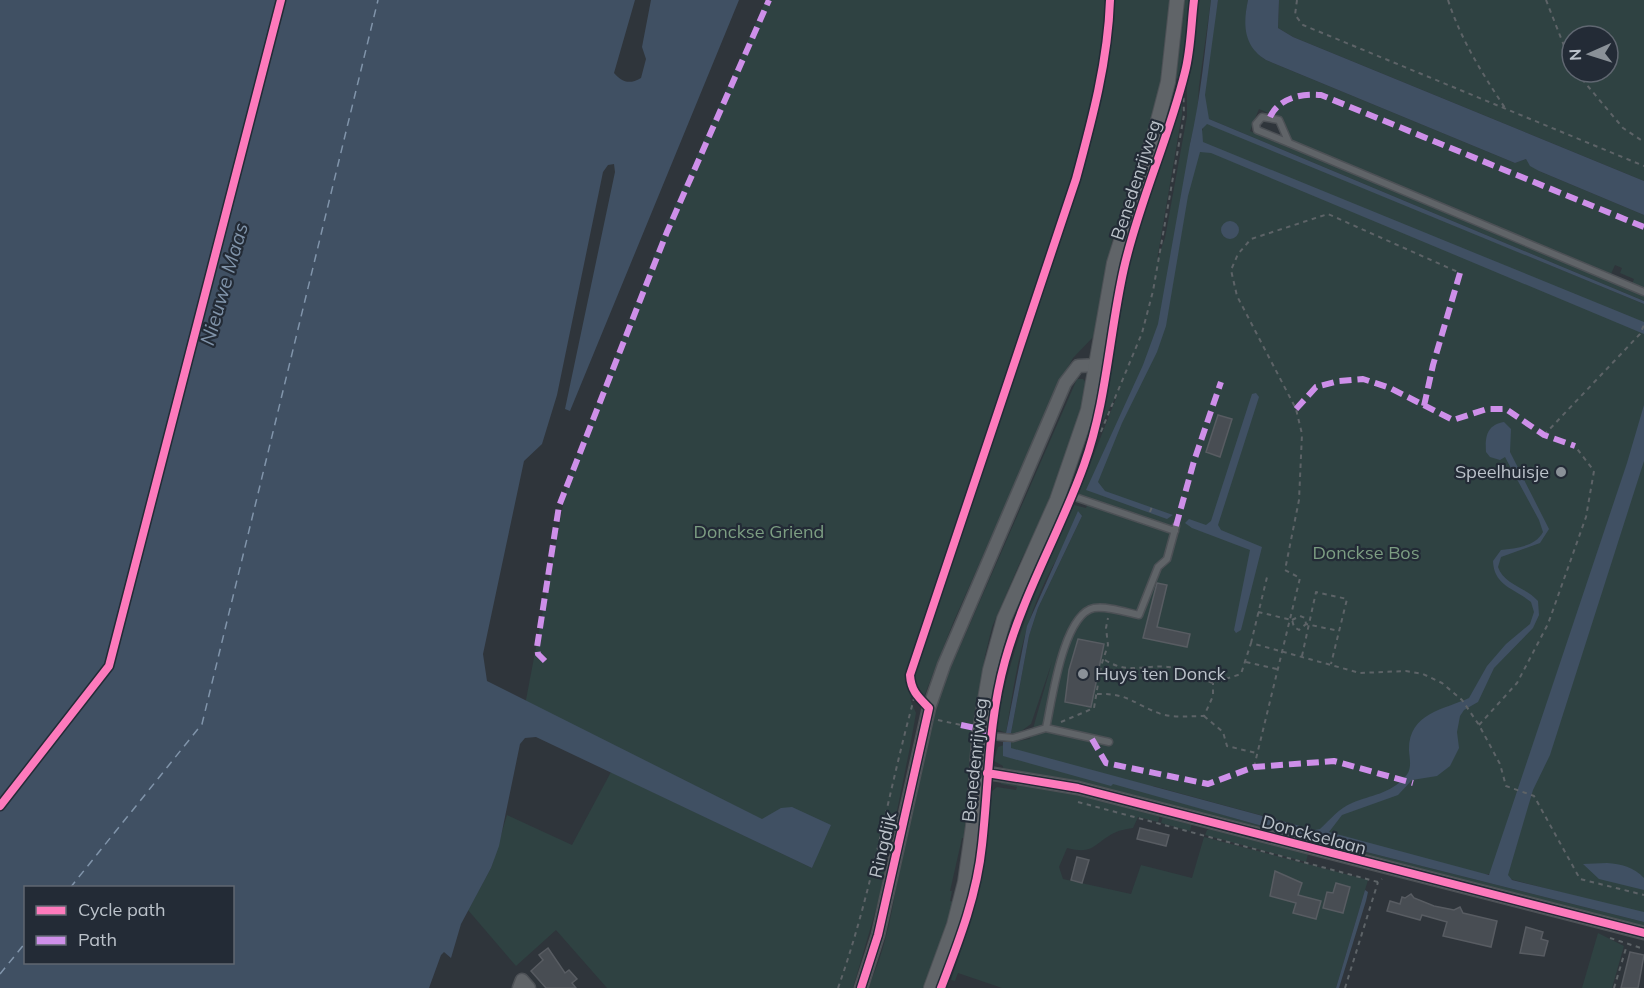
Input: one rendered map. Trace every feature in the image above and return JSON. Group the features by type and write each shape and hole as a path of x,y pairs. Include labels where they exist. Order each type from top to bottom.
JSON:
{"street":[{"name":"Benedenrijweg","path":"931,988 954,925 965,882 973,826 979,735 990,670 1004,619 1073,458 1097,365 1114,263 1154,136 1168,82 1177,0"},
{"name":"Ringdijk","path":"861,988 878,935 928,712 944,665 1065,383 1078,366 1097,365"},
{"name":"Donckselaan","path":"976,771 1078,788 1644,933"},
{"path":"519,988 522,980 528,988"}],"lane":[{"path":"1289,143 1279,120 1262,117 1256,124 1257,130 1644,292"},
{"path":"1046,728 1065,645 1072,626 1091,609 1139,615 1158,567 1167,559 1176,529 1072,496"},
{"path":"979,735 1013,738 1046,728 1109,742"}],"path":[{"path":"1297,0 1295,15 1303,25 1644,166"},
{"path":"1448,0 1457,28 1475,64 1505,108"},
{"path":"1546,0 1560,36"},
{"path":"1093,438 1100,434 1142,333 1153,291 1184,115 1184,78"},
{"path":"1586,84 1623,128 1644,142"},
{"path":"1254,767 1300,578 1285,570 1299,500 1302,435 1296,409 1283,380 1237,296 1231,279 1231,270 1238,254 1251,239 1328,214 1460,273"},
{"path":"1544,435 1640,334 1644,325"},
{"path":"1090,447 1103,401"},
{"path":"1479,725 1517,683 1548,624 1586,517 1594,471 1575,446"},
{"path":"1149,516 1153,504"},
{"path":"1105,660 1127,669 1166,667 1188,672 1213,683 1241,674 1268,573"},
{"path":"1302,656 1317,592 1347,599 1331,664"},
{"path":"1046,728 1094,708 1096,688 1108,645 1106,628 1110,610"},
{"path":"1258,612 1291,619 1303,616 1308,624 1339,631"},
{"path":"1291,619 1296,629 1302,629 1308,624"},
{"path":"1251,643 1360,673 1406,671 1423,674 1442,683 1462,700 1479,725 1500,764 1504,781 1515,789 1534,796 1580,879 1644,895"},
{"path":"1246,662 1277,669"},
{"path":"1204,716 1213,696 1213,683"},
{"path":"910,686 928,712 961,725"},
{"path":"1097,694 1127,696 1158,713 1173,717 1204,716 1223,732 1227,746 1256,753"},
{"path":"838,988 858,933 893,775 915,695"},
{"path":"1074,801 1378,882 1345,988"},
{"path":"1614,988 1627,945"}],"green space":[{"name":"Donckse Griend","path":"766,0 1171,0 1164,76 1154,126 1112,241 1097,333 1073,358 1060,382 953,623 924,697 915,687 910,699 916,713 910,747 879,899 853,988 607,988 556,930 516,966 468,910 491,868 507,815 572,845 611,772 812,868 817,856 525,705 568,479 664,230"},
{"path":"1183,0 1191,0 1184,65 1178,79 1174,78"},
{"name":"Donckse Bos","path":"1199,0 1211,0 1197,117 1190,143 1201,134 1205,122 1644,304 1644,914 1491,874 1481,874 1153,786 1149,793 1255,824 1644,922 1644,928 1160,815 1158,822 1138,817 1133,828 1114,833 1088,849 1067,848 1059,867 1063,879 1131,894 1141,865 1192,878 1204,837 1368,880 1336,988 1002,988 958,973 955,981 951,980 966,933 983,864 991,792 997,787 1016,790 1017,787 1001,784 1003,766 994,761 998,747 1004,745 1004,756 1024,761 1011,748 1011,742 1030,739 1052,662 1031,724 1016,735 1011,733 1029,636 1038,608 1083,514 1052,568 1033,610 1018,665 1006,733 996,729 1009,671 1027,615 1074,505 1086,508 1090,499 1078,495 1118,393 1097,432 1109,387 1129,261 1182,93 1182,114 1157,260 1165,238 1187,116 1187,85 1192,66"},
{"path":"1218,0 1248,0 1246,17 1250,41 1259,55 1266,60 1515,163 1526,159 1539,171 1644,215 1644,289 1632,284 1634,279 1620,273 1622,268 1615,265 1611,274 1292,142 1283,119 1259,109 1250,131 1644,294 1644,301 1209,119 1205,109 1205,79"},
{"path":"1279,0 1644,0 1644,181 1293,37 1278,28"},
{"path":"1077,379 1083,379 1088,385 1061,483 1021,560 992,627 985,656 966,838 962,838 950,891 952,891 950,901 954,902 924,988 868,988 887,931 913,794 945,681"},
{"path":"1163,816 1192,823 1190,831 1161,823"},
{"path":"1211,828 1308,854 1306,862 1205,835"},
{"path":"1598,933 1624,946 1612,988 1582,988"}],"water":[{"name":"Nieuwe Maas","path":"0,0 635,0 614,73 620,79 629,82 641,78 646,59 642,47 651,0 739,0 570,411 565,409 615,172 614,164 608,165 603,172 557,395 542,444 524,461 483,654 487,681 762,819 781,808 792,807 831,825 812,868 536,737 525,738 520,744 499,846 491,868 461,924 451,958 444,952 441,955 429,988 0,988"},
{"path":"1211,0 1218,0 1205,95 1209,119 1644,301 1644,304 1207,124 1202,129 1203,142 1644,322 1644,334 1211,153 1200,152 1188,196 1166,326 1157,352 1122,423 1098,482 1105,491 1173,515 1167,519 1086,490 1143,365 1158,324 1197,108"},
{"path":"1248,0 1279,0 1278,28 1293,37 1644,181 1644,215 1539,171 1530,166 1526,159 1515,163 1266,60 1253,48 1246,34 1245,18"},
{"path":"1226,221 1234,221 1239,226 1237,237 1226,239 1221,234 1221,226"},
{"path":"1256,393 1259,397 1218,525 1221,530 1262,547 1241,630 1236,633 1234,630 1250,550 1192,528 1185,523 1189,519 1206,525 1211,521 1252,394"},
{"path":"1644,405 1644,461 1550,755 1533,790 1508,875 1512,880 1644,912 1644,922 1255,824 1003,756 1003,742 1011,742 1011,748 1315,830 1320,829 1347,805 1380,793 1399,783 1409,771 1410,738 1414,728 1438,710 1469,698 1487,666 1506,644 1530,624 1534,612 1531,602 1506,586 1494,569 1493,561 1501,550 1530,544 1543,532 1539,520 1505,457 1500,460 1490,457 1486,452 1488,432 1498,423 1504,422 1511,429 1510,452 1549,529 1540,543 1501,557 1498,567 1505,578 1538,601 1539,615 1533,628 1494,668 1478,702 1464,710 1460,716 1457,732 1459,748 1450,766 1437,776 1412,780 1398,795 1342,815 1329,832 1489,875 1627,463"},
{"path":"1078,511 1082,516 1038,608 1029,636 1011,733 1006,733 1027,626"},
{"path":"1583,864 1622,865 1636,871 1644,878 1644,890 1599,879"},
{"path":"1365,890 1368,892 1366,901 1339,988 1336,988"}],"building":[{"path":"1218,415 1232,419 1220,457 1206,452"},
{"path":"1157,583 1167,585 1157,627 1190,634 1187,647 1143,638"},
{"name":"Huys ten Donck","path":"1078,639 1104,644 1091,707 1065,702 1069,670"},
{"path":"1140,828 1169,835 1166,846 1137,839"},
{"path":"1077,857 1089,860 1082,883 1071,880"},
{"path":"1275,871 1302,883 1298,895 1321,901 1316,919 1293,913 1296,903 1270,896"},
{"path":"1336,883 1350,887 1343,913 1323,908 1327,892 1333,893"},
{"path":"1411,894 1414,898 1434,906 1454,910 1460,907 1463,913 1497,921 1491,947 1443,936 1447,922 1422,915 1420,920 1387,911 1390,901 1400,904 1402,897 1405,898"},
{"path":"1526,927 1543,932 1541,939 1548,941 1544,956 1520,953"},
{"path":"548,948 565,973 569,970 577,979 572,983 576,988 546,988 531,971 543,960 539,955"},
{"path":"1630,952 1644,955 1638,988 1621,988"}],"ferry route":[{"path":"0,806 109,666 281,0"},
{"path":"72,886 202,724 378,0"},
{"path":"0,974 24,944"}],"marked path":[{"path":"545,661 538,654 537,647 559,506 667,232 769,0"},
{"path":"1270,117 1285,101 1299,96 1321,95 1644,227"},
{"path":"1424,406 1433,365 1460,273"},
{"path":"1296,409 1316,387 1339,381 1363,379 1390,388 1453,420 1487,409 1506,409 1544,435 1575,446"},
{"path":"1176,526 1194,461 1221,382"},
{"path":"961,725 980,729 990,735"},
{"path":"1092,739 1106,763 1208,784 1254,767 1334,761 1413,783"}],"cycle path":[{"path":"0,806 109,666 281,0"},
{"path":"861,988 878,935 929,708 918,697 910,675 1076,179 1103,68 1110,0"},
{"path":"941,988 961,935 980,864 992,730 999,684 1022,611 1074,490 1092,441 1103,392 1124,268 1185,72 1194,0"},
{"path":"987,773 1078,788 1644,933"}],"place":[{"name":"Speelhuisje","path":"1561,472"},
{"name":"Huys ten Donck","path":"1083,674"}]}
